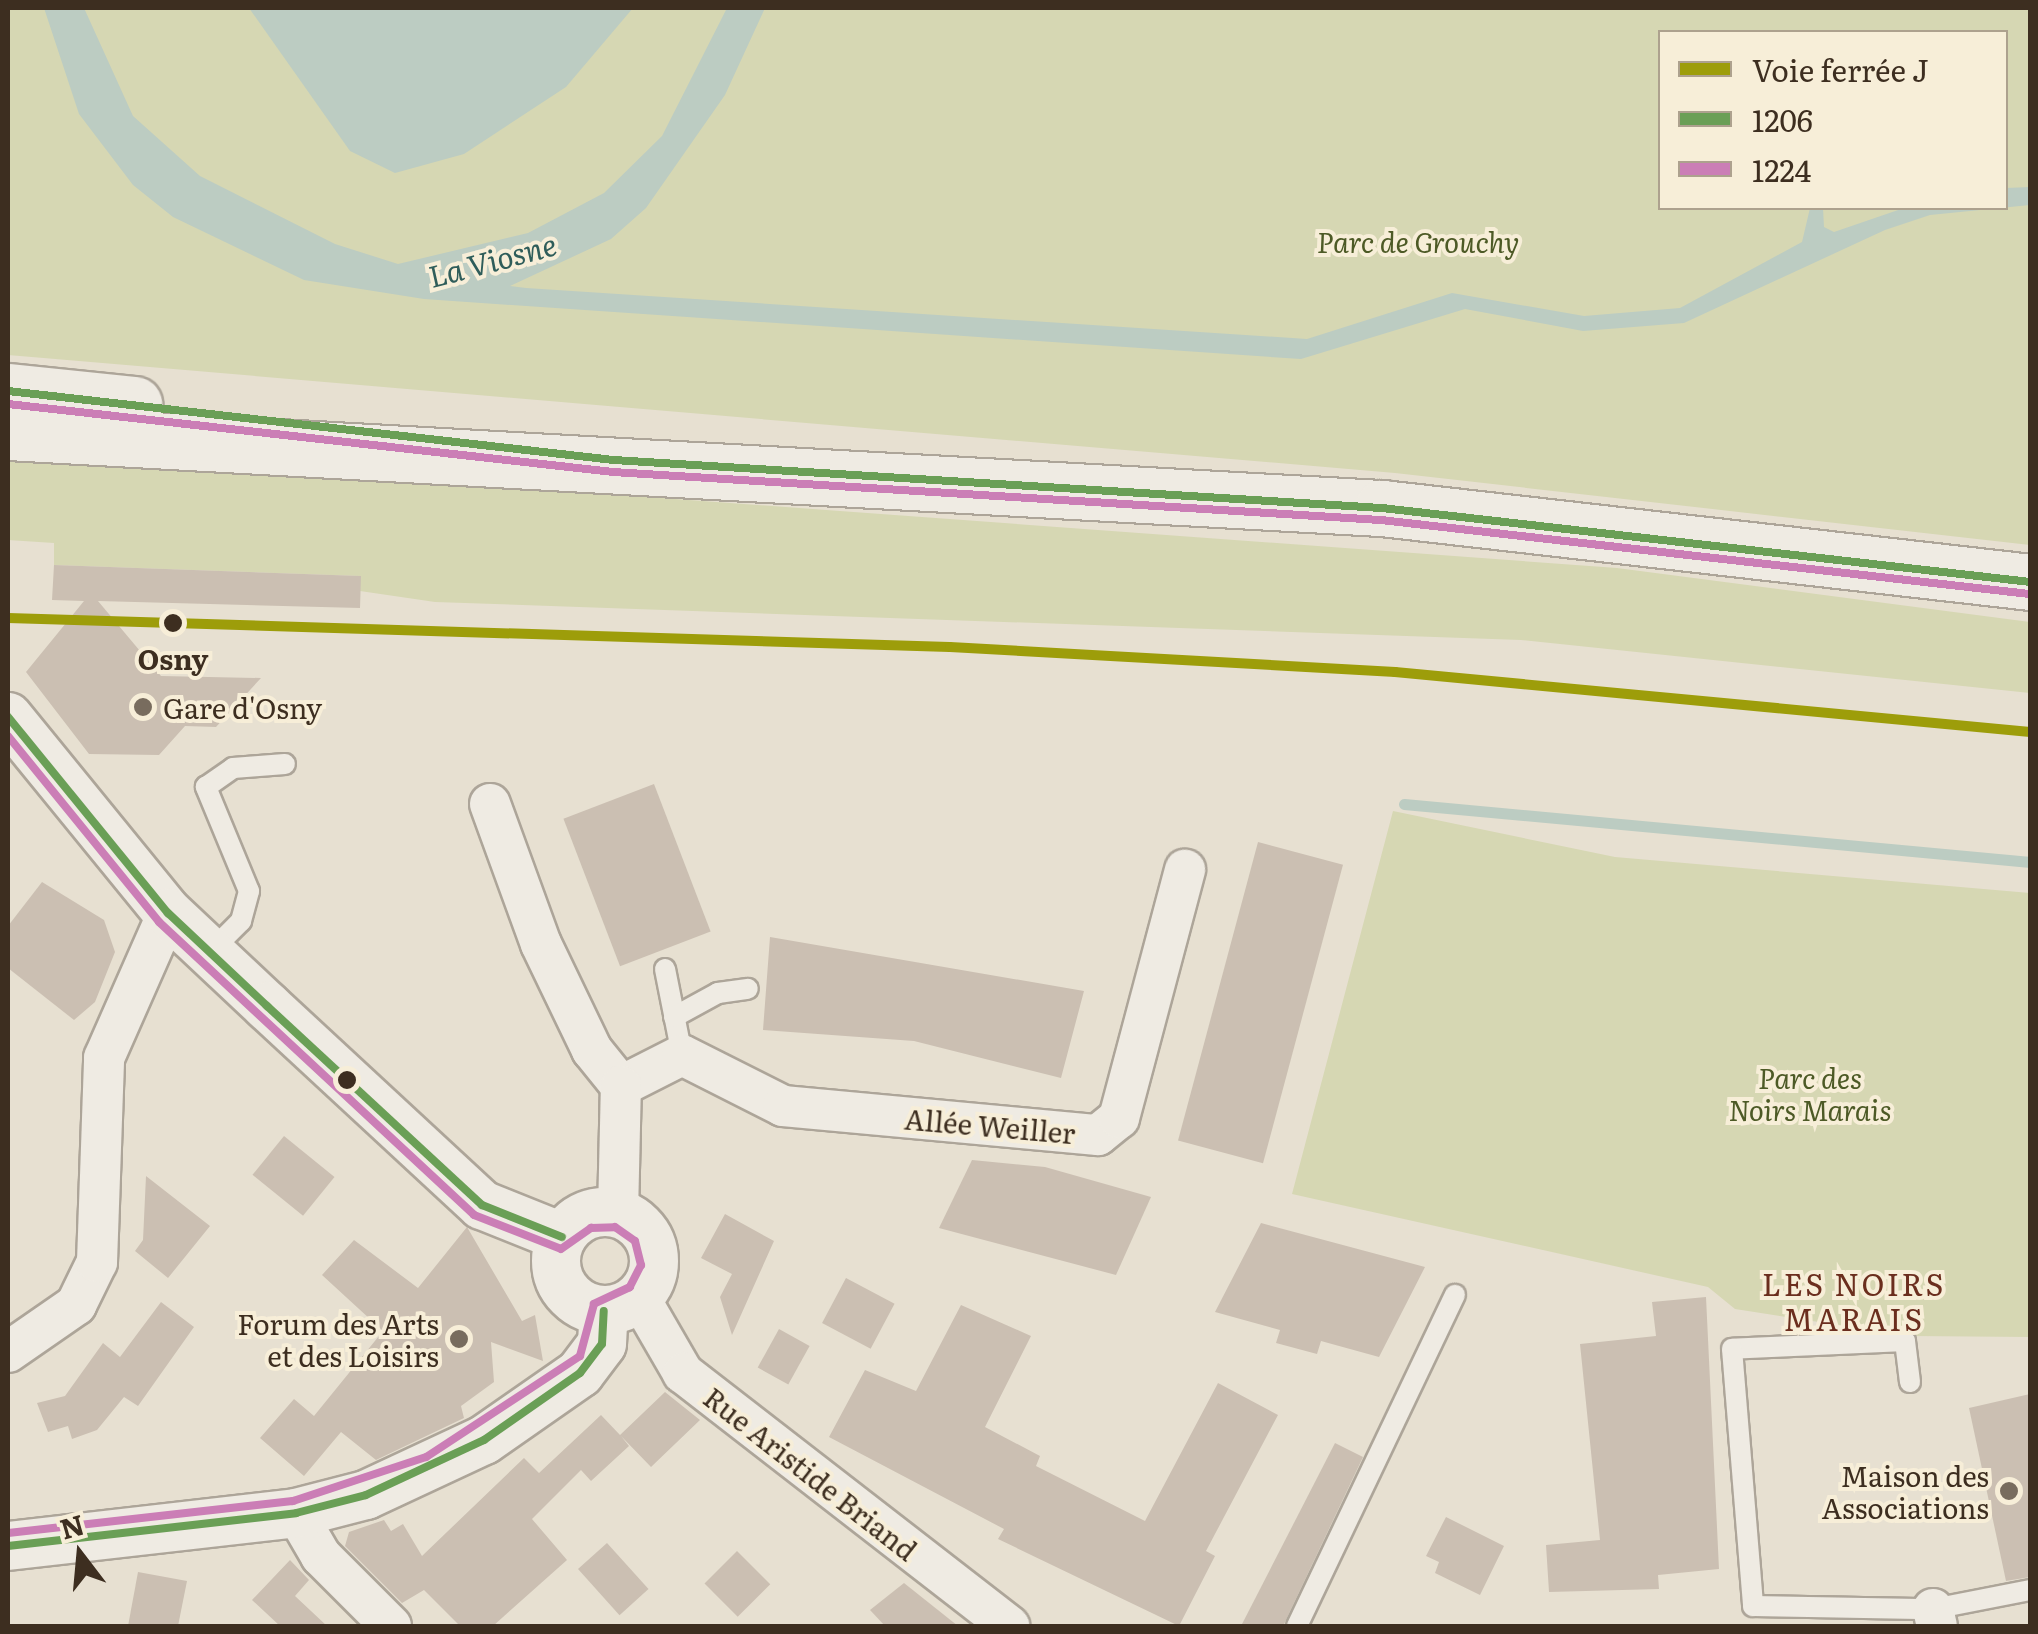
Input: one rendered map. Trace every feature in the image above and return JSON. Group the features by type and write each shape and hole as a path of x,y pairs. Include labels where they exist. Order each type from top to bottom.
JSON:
{"main road":[{"path":"8,391 614,460"},
{"path":"8,432 614,460 1382,508 2030,582"}],"street":[{"path":"8,716 168,913 482,1205 562,1237"},
{"path":"8,1546 296,1512 366,1495 484,1440 590,1364 653,1249 618,1214 621,1086 592,1050 541,944 490,804"},
{"name":"Allée Weiller","path":"678,1036 783,1106 1098,1135 1120,1118 1185,870"},
{"path":"8,1352 76,1304 97,1262 104,1058 168,913"},
{"path":"621,1086 678,1036"},
{"path":"618,1214 586,1216 562,1237 559,1279 576,1302 622,1304"},
{"name":"Rue Aristide Briand","path":"622,1304 683,1372 1008,1626"},
{"path":"296,1512 321,1556 391,1626"}],"lane":[{"path":"210,952 240,921 249,892 206,788 233,768 284,764"},
{"path":"665,969 678,1036"},
{"path":"678,1036 718,992 748,989"},
{"path":"1297,1626 1456,1295"},
{"path":"1910,1382 1905,1341 1732,1349 1753,1606 1935,1618 2030,1590"}],"green space":[{"name":"Parc de Grouchy","path":"8,8 2030,8 2030,545 1395,473 8,355"},
{"path":"8,450 1617,568 2030,622 2030,693 1521,640 435,602 360,591 360,576 54,565 54,543 8,540"},
{"name":"Parc des Noirs Marais","path":"1393,811 1615,857 2030,893 2030,1337 1910,1336 1735,1309 1708,1287 1292,1194"}],"water":[{"name":"La Viosne","path":"44,8 84,8 133,116 200,176 335,244 398,264 528,233 604,193 662,136 727,8 765,8 725,95 646,208 611,239 510,286 1307,339 1452,293 1584,316 1680,308 1802,242 1810,210 1823,210 1824,227 1834,232 1898,210 1980,210 1930,215 1885,230 1684,323 1583,331 1465,309 1301,359 424,299 304,280 173,217 133,185 79,114"},
{"path":"249,8 633,8 566,87 464,154 395,173 350,151"},
{"path":"2030,187 2030,205 2008,207 2008,188"}],"building":[{"path":"54,565 361,576 360,608 98,601 161,676 261,678 216,727 185,726 159,755 89,754 26,672 84,601 52,600"},
{"path":"654,784 711,932 620,966 563,819"},
{"path":"1258,842 1343,865 1263,1163 1178,1140"},
{"path":"42,882 104,920 115,952 95,1002 74,1020 8,968 8,926"},
{"path":"770,937 1084,991 1061,1078 914,1041 763,1030"},
{"path":"284,1136 335,1177 303,1216 253,1175"},
{"path":"972,1160 1045,1167 1151,1197 1116,1275 939,1228"},
{"path":"146,1176 210,1226 168,1278 135,1251 143,1240"},
{"path":"725,1214 774,1241 732,1335 720,1297 732,1274 701,1258"},
{"path":"1261,1223 1425,1267 1379,1357 1321,1341 1317,1354 1276,1343 1280,1330 1215,1312"},
{"name":"Forum des Arts et des Loisirs","path":"467,1227 522,1321 535,1315 543,1361 491,1342 494,1382 461,1406 464,1418 376,1460 341,1432 304,1476 260,1438 294,1399 314,1416 383,1331 322,1275 354,1240 418,1288"},
{"path":"846,1278 895,1304 871,1349 822,1323"},
{"path":"1706,1297 1719,1569 1658,1575 1659,1589 1549,1592 1546,1545 1600,1540 1580,1344 1656,1336 1652,1302"},
{"path":"161,1302 194,1327 138,1406 124,1397 97,1430 72,1439 68,1426 48,1432 37,1403 65,1396 103,1343 120,1357"},
{"path":"961,1305 1031,1336 985,1427 1040,1456 1036,1466 1145,1521 1218,1383 1278,1415 1206,1551 1215,1556 1179,1626 998,1539 1004,1529 829,1437 865,1370 916,1391"},
{"path":"779,1329 810,1346 788,1384 758,1367"},
{"path":"665,1392 700,1420 651,1467 621,1436 629,1446 591,1481 581,1470 532,1519 567,1560 493,1626 460,1626 424,1590 402,1603 345,1546 349,1532 384,1520 391,1531 403,1524 422,1556 524,1458 539,1473 601,1415 620,1435"},
{"name":"Maison des Associations","path":"2030,1394 2030,1577 2006,1581 1969,1408"},
{"path":"1335,1443 1363,1457 1283,1626 1241,1626"},
{"path":"1446,1517 1504,1546 1480,1595 1435,1573 1439,1562 1426,1556"},
{"path":"607,1543 648,1589 620,1615 578,1569"},
{"path":"737,1551 770,1584 738,1617 704,1584"},
{"path":"290,1560 309,1580 295,1596 327,1626 280,1626 252,1600"},
{"path":"138,1572 187,1581 178,1626 128,1626"},
{"path":"904,1583 958,1626 885,1626 870,1610"}],"waterway":[{"path":"1404,804 2030,862"}],"rail line":[{"name":"J","path":"8,618 950,647 1395,672 2030,732"}],"transit line":[{"name":"1206","path":"8,391 614,460 1382,508 2030,582"},
{"name":"1224","path":"8,404 613,472 1381,520 2029,594"},
{"name":"1206","path":"8,717 168,913 267,1006 482,1205 562,1237"},
{"name":"1224","path":"8,736 159,922 474,1215 561,1249 591,1228 615,1227 635,1241 641,1265 630,1287 594,1304 580,1356 426,1457 293,1501 8,1533"},
{"name":"1206","path":"8,1546 296,1513 366,1495 484,1440 580,1373 602,1344 604,1311"}],"place":[{"name":"Osny","path":"173,623"},
{"name":"Gare d'Osny","path":"143,707"},
{"name":"Forum des Arts et des Loisirs","path":"459,1339"},
{"name":"Maison des Associations","path":"2009,1491"}],"district":[{"name":"LES NOIRS MARAIS","path":"1854,1300"}]}
